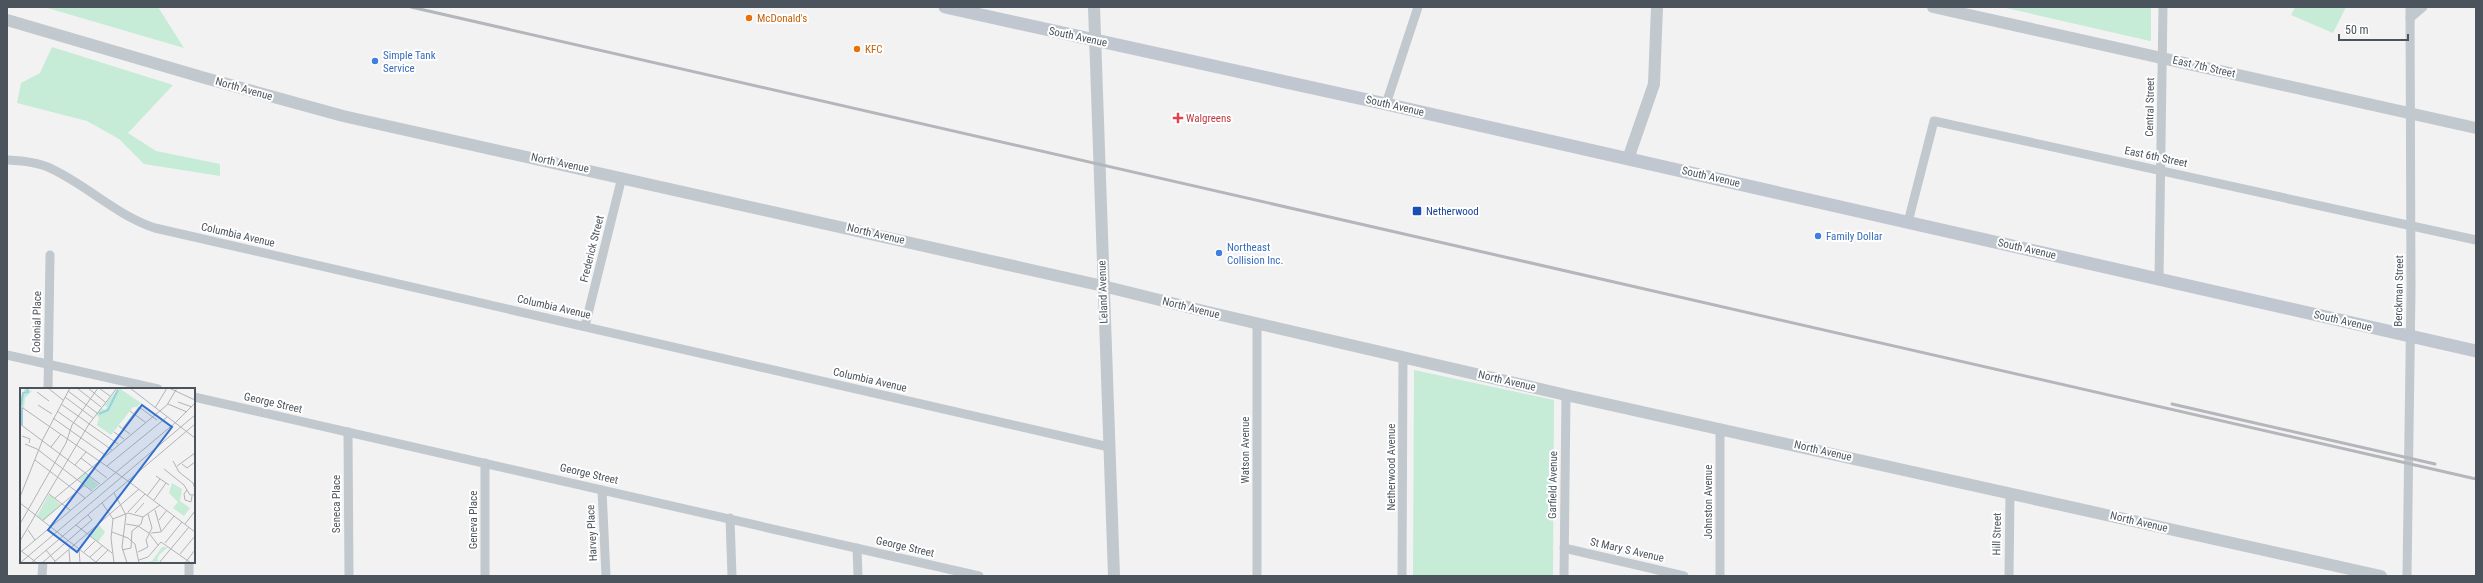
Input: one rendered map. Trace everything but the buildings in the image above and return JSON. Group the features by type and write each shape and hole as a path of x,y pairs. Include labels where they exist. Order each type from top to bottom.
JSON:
{"main road":[{"name":"South Avenue","path":"945,7 1628,158 2476,352"}],"street":[{"name":"Leland Avenue","path":"1094,7 1114,576"},
{"path":"1386,104 1418,7"},
{"path":"1628,158 1654,84 1657,7"},
{"name":"East 7th Street","path":"1933,7 2476,128"},
{"name":"Central Street","path":"2159,279 2164,7"},
{"name":"Berckman Street","path":"2407,576 2411,225 2410,7"},
{"path":"2410,18 2423,7"},
{"name":"North Avenue","path":"7,20 336,114 1103,286 1566,395 2381,576"},
{"name":"East 6th Street","path":"1908,222 1934,121 2476,240"},
{"name":"Columbia Avenue","path":"7,160 39,164 52,169 119,212 155,228 1109,447"},
{"name":"Frederick Street","path":"585,326 622,177"},
{"name":"Colonial Place","path":"48,388 50,255"},
{"name":"Watson Avenue","path":"1256,323 1257,576"},
{"path":"7,355 154,388"},
{"name":"Netherwood Avenue","path":"1402,576 1403,357"},
{"name":"Garfield Avenue","path":"1564,576 1566,395"},
{"name":"George Street","path":"195,397 979,576"},
{"name":"Johnston Avenue","path":"1720,428 1720,576"},
{"name":"Seneca Place","path":"348,432 349,576"},
{"name":"Geneva Place","path":"485,463 485,576"},
{"name":"Harvey Place","path":"602,490 606,576"},
{"name":"Hill Street","path":"2009,576 2010,493"},
{"path":"730,518 732,576"},
{"path":"857,548 858,576"},
{"name":"St Mary S Avenue","path":"1564,548 1684,576"},
{"path":"42,576 43,563"},
{"path":"189,563 189,576"}],"green space":[{"path":"44,7 158,7 184,48"},
{"path":"2002,7 2151,7 2151,41 2150,41"},
{"path":"2295,7 2346,7 2333,33 2291,15"},
{"path":"52,47 173,85 128,133 156,151 220,164 220,176 144,164 119,139 87,121 17,103 21,83 40,73"},
{"path":"1414,370 1554,400 1553,576 1413,576"}],"railway":[{"path":"411,7 2476,479"},
{"path":"2172,404 2435,464"}],"place":[{"name":"McDonald's","path":"749,18"},
{"name":"KFC","path":"857,49"},
{"name":"Simple Tank Service","path":"375,61"},
{"name":"Walgreens","path":"1178,118"},
{"name":"Netherwood","path":"1417,211"},
{"name":"Family Dollar","path":"1818,236"},
{"name":"Northeast Collision Inc.","path":"1219,253"}]}
